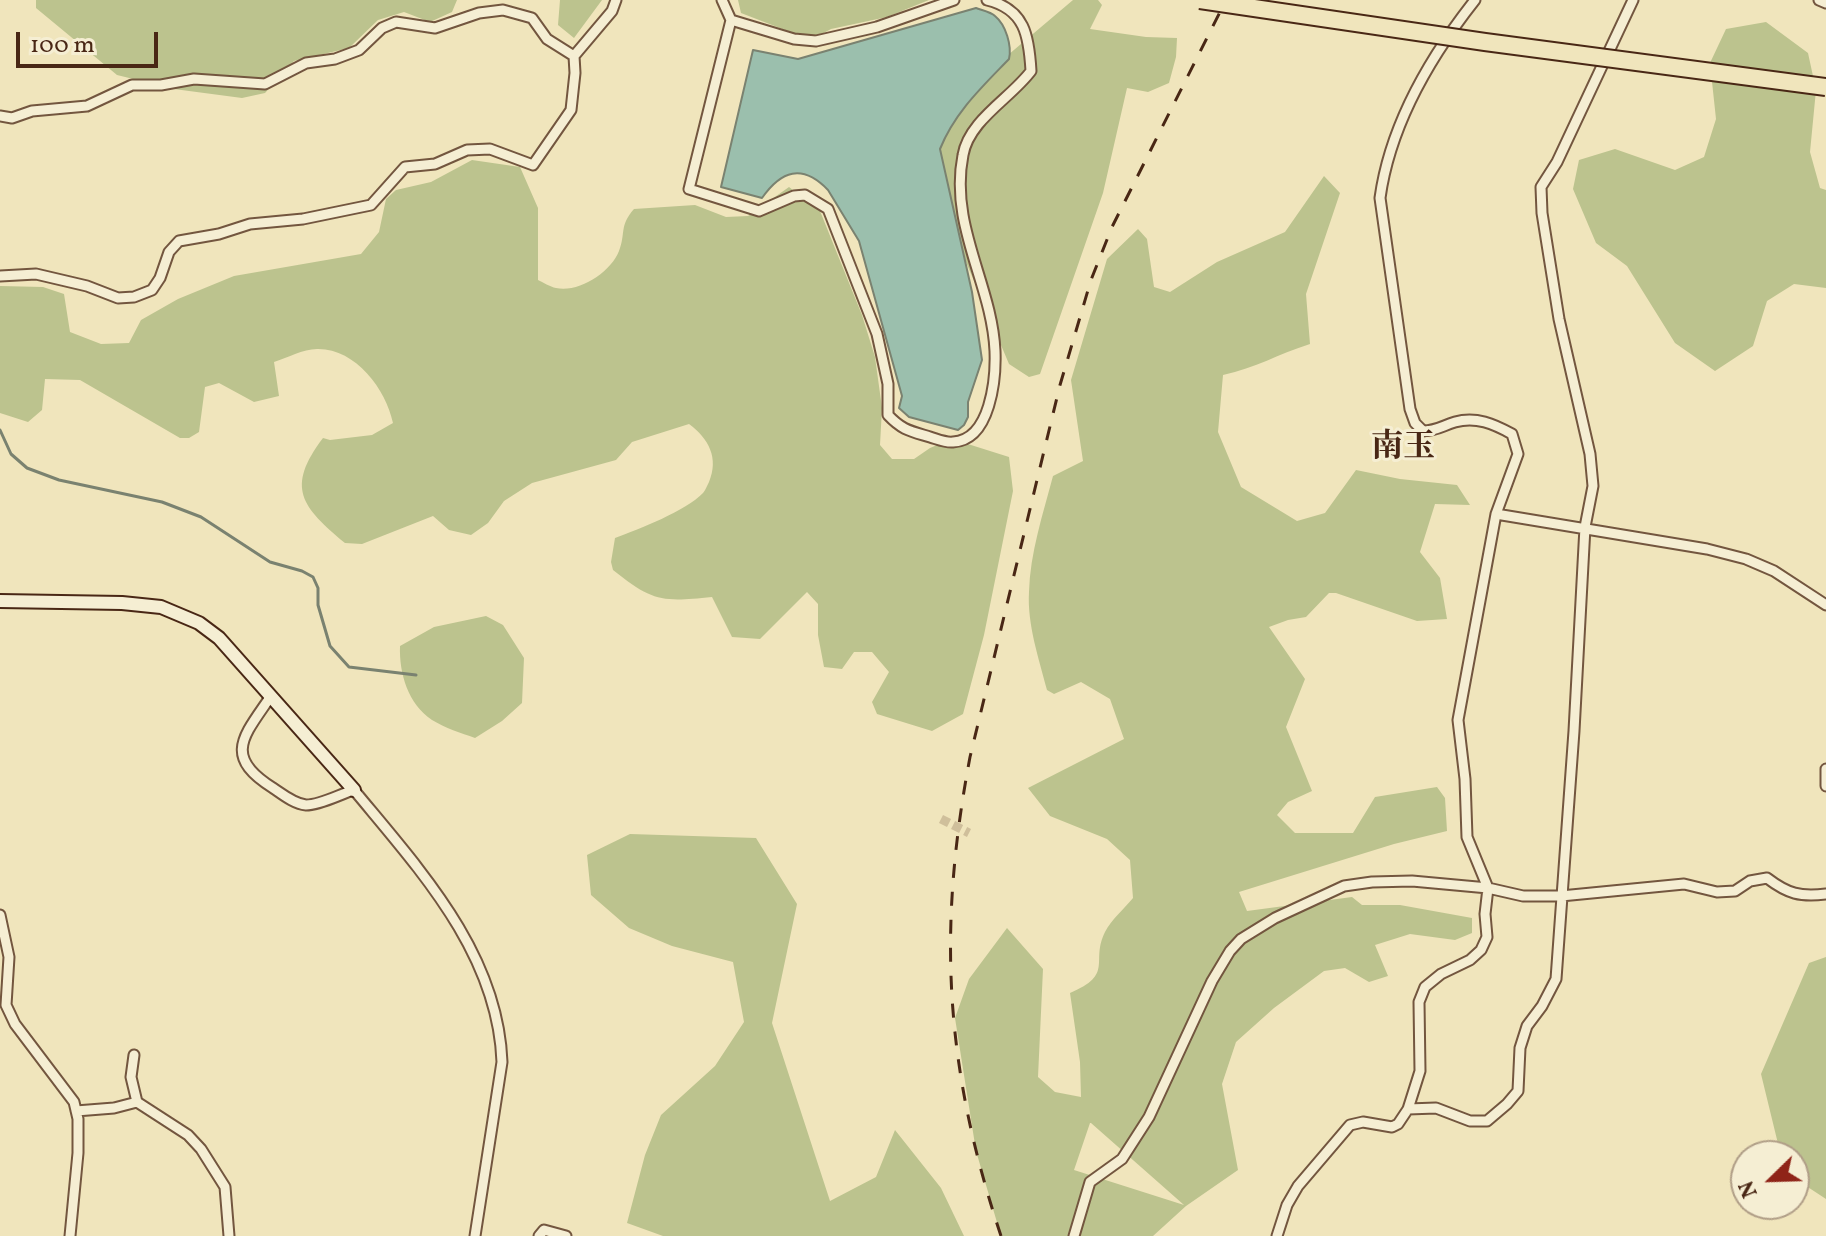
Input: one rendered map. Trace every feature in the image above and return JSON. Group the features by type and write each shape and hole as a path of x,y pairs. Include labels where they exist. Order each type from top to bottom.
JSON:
{"highway":[{"path":"1200,0 1826,87"}],"street":[{"path":"0,276 36,274 87,286 118,298 134,297 152,290 160,278 169,252 179,241 219,234 250,224 303,219 371,205 405,167 435,164 467,150 490,149 533,165 571,110 574,56 612,11 616,0"},
{"path":"722,0 731,20 689,189 759,211 794,196 805,195 828,209 877,334 888,384 888,415 901,428 956,443 968,437 990,407 995,350 963,218 960,187 963,154 978,126 1031,71 1030,51 1016,13 987,0"},
{"path":"731,20 794,39 816,41 877,27 954,0"},
{"path":"1277,1236 1287,1205 1298,1186 1350,1125 1363,1122 1392,1127 1398,1124 1408,1109 1420,1071 1419,1002 1425,987 1441,974 1470,960 1481,950 1487,937 1485,914 1488,888 1467,837 1465,779 1458,720 1496,514 1518,454 1512,434 1493,423 1473,420 1455,422 1437,431 1423,431 1415,423 1410,409 1380,198 1384,171 1418,84 1437,51 1475,0"},
{"path":"1408,1109 1436,1108 1470,1121 1487,1121 1507,1104 1518,1091 1520,1048 1527,1026 1556,979 1585,527 1593,486 1590,454 1559,319 1542,213 1541,187 1557,162 1633,0"},
{"path":"1819,0 1826,3"},
{"path":"0,116 12,118 32,111 87,106 132,85 161,85 194,79 265,84 306,63 335,59 359,50 382,28 396,22 435,28 479,13 503,10 532,18 547,39 574,56"},
{"path":"1496,514 1585,527 1746,559 1774,571 1826,605"},
{"path":"0,601 122,603 161,607 191,619 219,638 354,790 427,880 458,922 496,1008 502,1062 475,1236"},
{"path":"271,696 247,731 242,749 242,762 253,775 293,801 306,805 354,790"},
{"path":"1826,769 1826,786"},
{"path":"1074,1236 1090,1182 1122,1159 1149,1117 1212,981 1230,951 1241,939 1275,918 1344,886 1412,881 1488,888 1523,896 1561,896 1684,884 1717,892 1735,891 1750,881 1767,878 1784,891 1806,896 1826,894"},
{"path":"0,915 9,957 6,1005 15,1024 74,1102 76,1111 78,1153 70,1236"},
{"path":"134,1055 131,1077 137,1102 188,1135 201,1149 225,1187 229,1236"},
{"path":"76,1111 114,1108 137,1102"},
{"path":"539,1236 544,1230 566,1236"}],"green space":[{"path":"36,0 457,0 452,12 430,22 404,12 378,20 349,48 294,61 265,93 242,98 174,89 117,75 36,8"},
{"path":"560,0 602,0 574,38 558,25"},
{"path":"738,0 929,0 887,17 831,29 805,43 785,30 741,13"},
{"path":"1073,0 1098,0 1102,5 1090,29 1177,38 1176,57 1169,83 1148,92 1127,88 1103,193 1040,374 1029,377 1009,364 947,217 940,149 949,128 995,66"},
{"path":"1766,22 1808,53 1816,90 1810,152 1820,188 1826,190 1826,288 1794,284 1767,301 1753,346 1715,371 1675,343 1627,266 1596,243 1573,189 1579,160 1615,149 1675,170 1704,157 1716,119 1710,63 1726,29"},
{"path":"472,160 520,167 538,208 538,280 556,288 584,284 609,266 619,251 625,225 634,209 695,205 726,217 748,216 789,187 820,211 862,315 875,357 882,408 880,445 892,459 914,459 952,439 1009,457 1013,491 984,635 963,714 932,731 877,714 872,702 889,672 872,652 854,652 842,669 824,667 818,635 818,604 807,592 760,639 732,637 712,597 659,597 638,588 613,570 611,562 615,538 674,513 706,489 712,473 712,457 707,443 689,424 632,442 616,460 532,483 504,501 488,523 471,535 449,530 433,516 362,544 345,543 318,518 309,507 302,484 304,470 323,438 330,440 372,435 393,423 384,397 367,373 344,355 331,350 306,350 274,362 279,396 254,402 219,383 205,387 199,432 189,438 180,438 80,380 45,379 42,410 28,422 0,413 0,286 43,287 64,294 70,332 101,344 129,343 141,320 178,299 234,276 361,254 379,232 386,199 396,190 431,182"},
{"path":"1324,176 1340,193 1306,294 1310,344 1223,375 1218,432 1241,487 1297,521 1325,513 1356,470 1400,479 1457,485 1470,505 1435,504 1420,552 1440,578 1447,619 1417,621 1329,593 1306,617 1269,627 1305,679 1286,727 1312,791 1288,802 1277,815 1295,833 1353,833 1375,797 1437,787 1445,798 1447,831 1394,844 1239,892 1247,911 1352,897 1362,905 1400,905 1472,918 1472,933 1455,940 1410,934 1375,945 1388,976 1369,982 1345,968 1324,971 1274,1008 1236,1042 1222,1084 1238,1170 1186,1206 1153,1236 1001,1236 976,1151 955,1018 969,979 1007,928 1043,969 1038,1077 1055,1092 1081,1097 1080,1062 1070,993 1084,986 1097,973 1105,932 1133,898 1130,860 1107,839 1050,816 1028,788 1124,739 1110,699 1081,682 1054,694 1047,690 1030,616 1032,563 1053,476 1083,461 1071,380 1107,259 1138,229 1147,239 1154,287 1170,292 1217,262 1285,232","holes":["1091,1123 1184,1205 1074,1170"]},
{"path":"486,616 503,625 524,658 522,703 502,721 475,738 437,723 417,705 403,677 400,646 434,627"},
{"path":"630,834 756,838 797,904 772,1023 830,1201 876,1177 895,1130 941,1188 964,1236 663,1236 627,1223 645,1155 661,1115 715,1066 744,1022 733,962 672,946 629,928 591,895 587,855"},
{"path":"1826,957 1826,1199 1810,1188 1810,1140 1777,1140 1761,1074 1809,963"}],"shaded area":[{"path":"976,8 991,13 999,20 1007,36 1010,54 1009,59 961,112 940,149 972,292 982,360 968,402 968,417 958,430 909,417 899,408 902,396 859,241 828,190 818,181 801,174 784,176 762,198 721,187 753,50 798,59"}],"waterway":[{"path":"0,430 11,454 27,468 59,480 162,502 201,517 270,562 313,577 330,646 349,667 416,675"}],"tunnel":[{"path":"941,819 969,833"}],"railway":[{"path":"1001,1236 968,1115 952,999 953,882 970,757 1060,385 1091,280 1112,227 1226,0"}],"district":[{"name":"南玉","path":"1403,450"}]}
